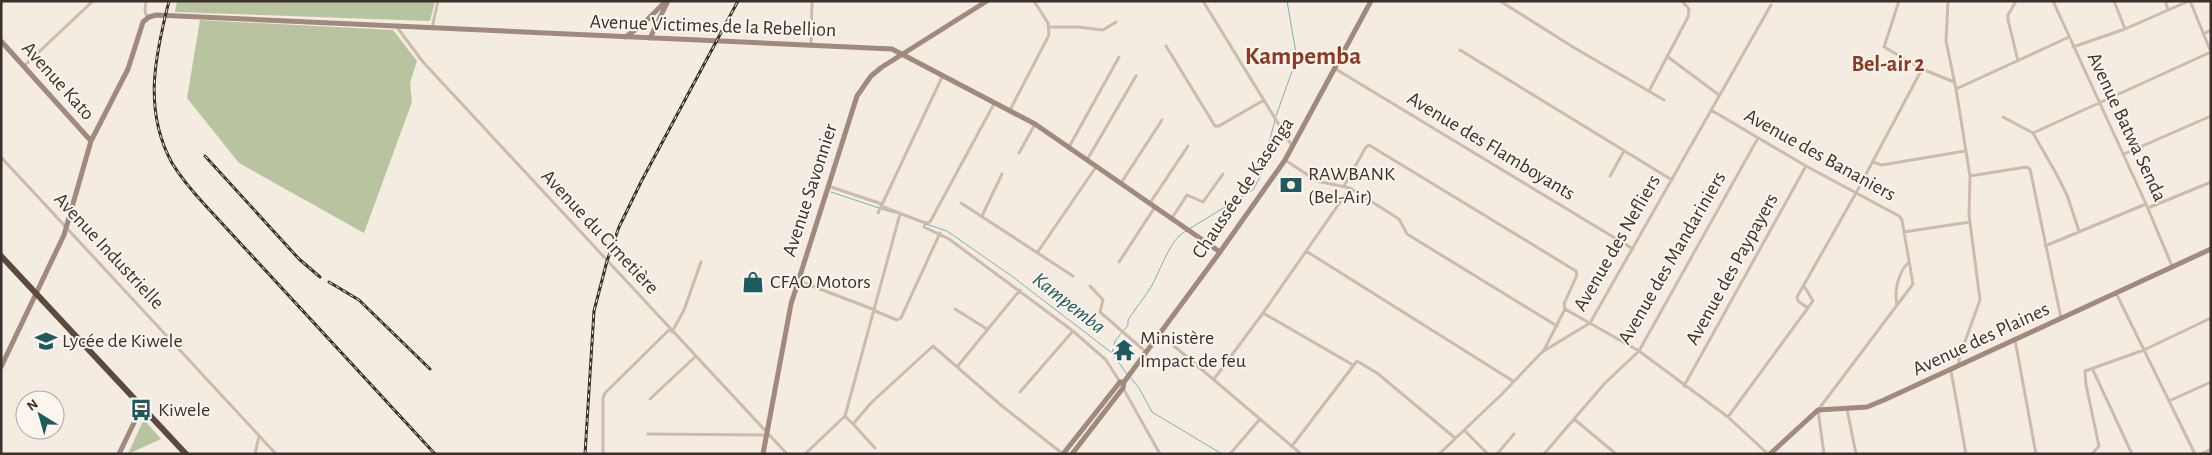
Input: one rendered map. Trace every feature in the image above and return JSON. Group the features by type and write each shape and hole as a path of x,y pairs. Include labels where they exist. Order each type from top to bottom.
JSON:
{"highway":[{"path":"1,256 186,454"}],"street":[{"path":"24,66 93,1"},
{"path":"1,367 6,352 67,227 92,141 128,69 147,18 145,10 146,1"},
{"path":"432,28 438,1"},
{"path":"625,38 640,27 667,1"},
{"path":"650,38 667,1"},
{"path":"811,45 812,1"},
{"name":"Avenue Savonnier","path":"763,454 784,330 797,280 856,96 870,76 903,53 987,1"},
{"path":"1010,110 1048,38 1049,27 1034,1"},
{"path":"1203,1 1293,147"},
{"name":"Chaussée de Kasenga","path":"1072,454 1285,160 1370,1"},
{"path":"1500,1 1573,47 1664,100"},
{"path":"1649,91 1688,18 1689,9 1682,1"},
{"path":"1899,1 1884,47 1922,69 1954,82"},
{"path":"1948,1 1945,33 1956,89 1964,151 1970,176 1968,197 1980,304 1960,356 1958,367"},
{"path":"2016,1 2008,15 2008,20 2018,61"},
{"name":"Avenue Batwa Senda","path":"2053,1 2068,37 2124,154 2172,266"},
{"path":"2114,1 2125,29"},
{"path":"2165,1 2168,9"},
{"path":"2033,133 2211,52 2189,1 2125,29 2073,47"},
{"name":"Avenue des Nefliers","path":"1439,454 1542,352 1590,323 1771,5"},
{"name":"Avenue Victimes de la Rebellion","path":"147,18 165,16 892,49 903,53 1035,124 1220,252"},
{"path":"1049,27 1078,27 1103,30 1116,22"},
{"name":"Avenue du Cimetière","path":"396,26 423,62 766,434 787,454"},
{"path":"2203,34 2211,30"},
{"path":"1956,89 2068,37"},
{"name":"Avenue Kato","path":"1,41 92,141"},
{"path":"1166,46 1215,126 1219,126 1264,100"},
{"path":"1460,50 1672,180"},
{"path":"1069,147 1119,57"},
{"path":"1668,58 1719,95"},
{"name":"Avenue des Flamboyants","path":"1334,68 1633,250"},
{"path":"1808,308 1797,300 1922,69"},
{"path":"880,208 944,75"},
{"path":"1087,160 1136,76"},
{"path":"925,224 931,221 994,102"},
{"name":"Avenue des Bananiers","path":"1711,110 1806,166 1901,217 1913,284 1818,410"},
{"path":"2124,154 2211,116"},
{"path":"2003,117 2033,133 2067,195 2079,232"},
{"path":"1121,182 1162,120"},
{"path":"1018,153 1035,124"},
{"name":"Avenue des Mandariniers","path":"1544,454 1605,382 1639,352 1758,138"},
{"path":"1344,186 1366,147 1369,145 1576,272 1578,275 1564,304 1565,309 1542,352"},
{"path":"1118,262 1188,146"},
{"path":"1610,176 1624,151"},
{"path":"1872,162 1882,165 1964,151"},
{"name":"Avenue Industrielle","path":"1,157 276,454"},
{"path":"1285,160 1317,182 1350,188 1399,220 1407,234 1557,326"},
{"path":"1037,253 1097,166"},
{"name":"Avenue des Paypayers","path":"1684,386 1806,166"},
{"path":"1970,176 2026,167 2030,169 2061,319"},
{"path":"982,216 1002,174"},
{"path":"1172,218 1187,195 1203,202 1223,174"},
{"path":"2045,246 2211,182"},
{"path":"827,186 900,216 925,224 1020,290 1073,331 1106,360 1123,383 1160,454"},
{"path":"1214,379 1263,313 1350,188"},
{"path":"961,203 1073,276"},
{"path":"805,454 845,416 900,216"},
{"path":"1904,232 1970,222"},
{"path":"797,280 897,320 900,318 940,233"},
{"name":"Avenue des Plaines","path":"1818,410 1867,407 1950,371 2211,249"},
{"path":"1306,251 1513,381"},
{"path":"603,454 603,395 671,331 684,310 701,262"},
{"path":"1898,306 1896,293 1903,268 1910,262"},
{"path":"1090,286 1103,300 1100,312 1146,352"},
{"path":"1728,417 1813,301 1804,286"},
{"path":"957,367 1020,290"},
{"path":"2116,293 2195,454"},
{"path":"955,309 987,329"},
{"path":"1565,309 1639,352 1728,417 1769,454 1818,410"},
{"path":"1263,313 1353,365"},
{"path":"2092,454 2099,445 2084,375 2085,371 2144,350 2211,318"},
{"path":"1020,392 1073,331"},
{"path":"1160,334 1301,454"},
{"path":"2016,340 2036,454"},
{"path":"853,424 872,402 930,348 934,347 1002,406 1063,454"},
{"path":"650,399 695,357"},
{"path":"1292,446 1353,365 1358,362 1377,373 1455,438"},
{"path":"2092,368 2132,454"},
{"path":"1950,371 1966,454"},
{"path":"2169,401 2211,382"},
{"name":"Chaussée de Kasenga","path":"1063,454 1123,383"},
{"path":"119,454 142,406"},
{"path":"1847,409 1856,454"},
{"path":"1818,410 1824,454"},
{"path":"845,416 875,448"},
{"path":"1574,418 1616,454"},
{"path":"1230,454 1260,419"},
{"path":"1464,430 1488,454"},
{"path":"648,434 766,434"},
{"path":"1497,454 1514,434"},
{"path":"255,454 260,436"},
{"path":"2201,454 2211,449"}],"green space":[{"path":"177,1 435,1 430,21 175,12"},
{"path":"200,20 393,30 417,61 410,83 412,102 364,233 239,163 187,98"},
{"path":"143,421 161,439 128,454"}],"waterway":[{"path":"1276,116 1295,63 1296,53 1287,1"},
{"path":"1189,229 1253,190 1260,177 1275,120"},
{"name":"Kampemba","path":"831,192 879,208"},
{"name":"Kampemba","path":"882,209 895,213"},
{"name":"Kampemba","path":"926,224 947,231 1013,277 1112,353 1127,374"},
{"path":"1112,353 1115,341 1128,325 1128,320 1151,287 1170,248 1180,235 1186,231"},
{"name":"Kampemba","path":"1130,377 1139,388 1152,412 1222,454"}],"railway":[{"path":"169,1 159,42 154,83 157,123 172,163 201,200 435,454"},
{"path":"585,454 594,311 607,261 619,227 642,180 738,1"},
{"path":"205,156 299,259 320,277"},
{"path":"329,282 359,300 430,369"}],"place":[{"name":"RAWBANK (Bel-Air)","path":"1291,185"},
{"name":"CFAO Motors","path":"753,282"},
{"name":"Lycée de Kiwele","path":"46,341"},
{"name":"Ministère Impact de feu","path":"1124,350"},
{"name":"Kiwele","path":"141,410"}],"district":[{"name":"Kampemba","path":"1303,56"},
{"name":"Bel-air 2","path":"1888,64"}]}
